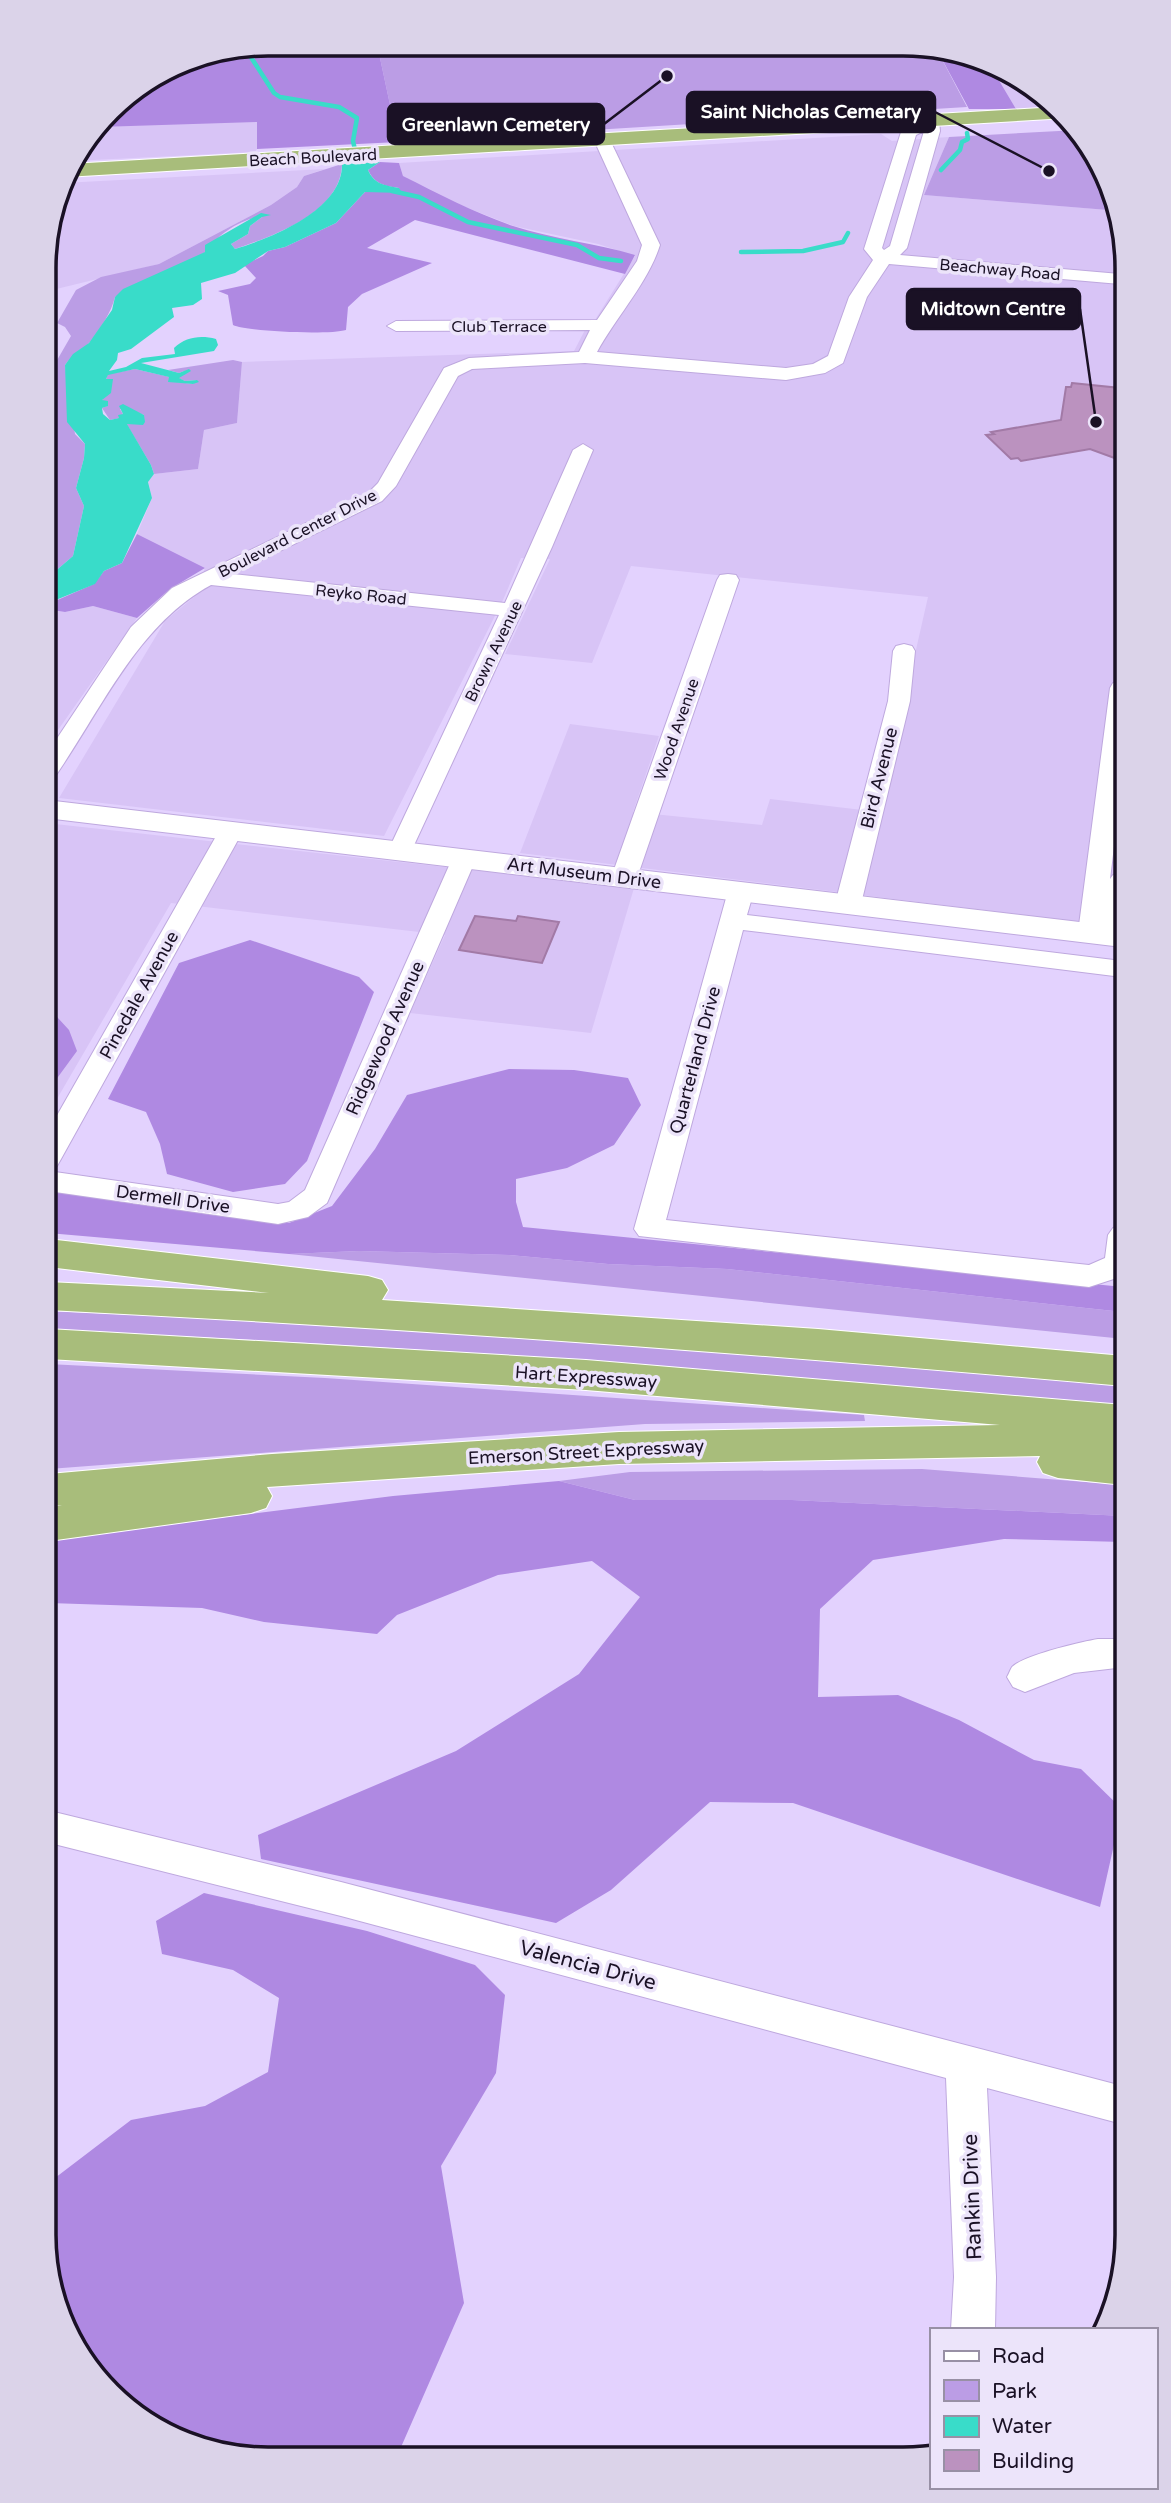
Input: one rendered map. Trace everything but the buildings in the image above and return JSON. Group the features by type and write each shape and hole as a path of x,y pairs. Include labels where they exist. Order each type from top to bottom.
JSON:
{"highway":[{"name":"Beach Boulevard","path":"81,169 1048,114"},
{"path":"56,1254 818,1344"},
{"path":"56,1296 274,1307 818,1344 1115,1370"},
{"name":"Hart Expressway","path":"56,1344 342,1359 584,1376 1115,1420"},
{"name":"Emerson Street Expressway","path":"56,1489 272,1470 680,1446 1023,1440 1115,1443"},
{"path":"776,1446 1037,1459 1115,1468"},
{"path":"56,1523 549,1452"}],"street":[{"path":"881,258 873,249 909,132 931,121"},
{"name":"Boulevard Center Drive","path":"56,759 139,632 180,593 374,497 386,486 451,372 459,367 483,362 585,357 786,374 818,369 836,359 864,279 881,258 898,248 932,131 931,121"},
{"path":"585,357 602,325 646,261 651,245 602,140"},
{"name":"Beachway Road","path":"881,258 1115,279"},
{"name":"Club Terrace","path":"396,327 602,325"},
{"name":"Brown Avenue","path":"400,851 513,610 583,450"},
{"name":"Reyko Road","path":"208,578 513,610"},
{"name":"Wood Avenue","path":"624,878 727,580"},
{"name":"Bird Avenue","path":"848,904 899,701 904,651"},
{"name":"Art Museum Drive","path":"56,810 624,878 737,906 848,904 1110,936"},
{"path":"1110,936 1115,823"},
{"name":"Pinedale Avenue","path":"56,1143 231,831"},
{"name":"Ridgewood Avenue","path":"298,1210 317,1196 464,859"},
{"path":"737,906 1115,968"},
{"name":"Quarterland Drive","path":"737,906 649,1228 1089,1276 1103,1274 1115,1268"},
{"path":"1110,936 1115,913"},
{"name":"Dermell Drive","path":"56,1182 278,1214 298,1210"},
{"path":"1026,1676 1063,1659 1115,1653"},
{"name":"Valencia Drive","path":"56,1828 1115,2103"},
{"name":"Rankin Drive","path":"966,2065 975,2277 973,2328"}],"shaded area":[{"path":"254,56 380,56 398,142 257,149 257,122 111,127 150,92 187,72 213,63"},
{"path":"942,60 971,67 998,78 1016,109 969,109"},
{"path":"998,78 1041,108 1016,109"},
{"path":"258,122 257,149 255,152 85,160 111,126"},
{"path":"881,134 892,141 949,137 924,195 1107,210 1115,268 1115,926 520,853 570,724 659,736 633,812 762,825 770,799 879,812 928,597 631,566 592,663 505,654 550,559 521,558 503,600 384,836 59,798 165,621 194,597 205,568 137,534 152,498 148,481 154,474 198,469 204,430 237,423 242,362 574,351 635,256 598,244 514,226 465,207 403,176 399,163"},
{"path":"380,162 399,163 403,176 499,221 635,255 625,274 415,220 367,248 432,263 362,294 348,307 346,330 289,332 233,325 228,295 218,291 250,284 256,278 244,265 268,251 285,247 336,223 365,192 399,188 380,184 371,175 368,170"},
{"path":"325,169 304,176 297,187 271,205 159,264 56,289 56,254 60,226 74,182"},
{"path":"137,534 205,568 170,589 137,618 93,606 65,612 56,611 56,601 94,584 104,571 122,563"},
{"path":"93,606 137,618 56,733 56,611 65,612"},
{"path":"56,824 634,888 591,1033 410,1013 445,935 171,903 56,1101"},
{"path":"250,940 359,977 374,992 307,1161 285,1184 233,1192 167,1174 160,1144 146,1112 108,1099 179,963"},
{"path":"56,1016 69,1030 77,1051 56,1080"},
{"path":"509,1069 574,1070 628,1078 641,1105 614,1145 567,1168 516,1179 516,1202 523,1227 1115,1286 1115,1311 727,1269 608,1264 509,1255 359,1251 289,1254 56,1234 56,1191 289,1223 332,1206 375,1149 407,1095"},
{"path":"559,1481 635,1500 792,1500 1115,1516 1115,1542 1004,1539 873,1560 820,1609 818,1697 898,1695 959,1720 1034,1760 1081,1769 1115,1802 1115,1840 1100,1907 793,1803 710,1802 611,1890 556,1923 261,1859 258,1835 456,1751 579,1674 640,1597 592,1561 498,1575 397,1615 377,1634 264,1622 202,1608 56,1603 56,1538 393,1496"},
{"path":"204,1893 367,1931 475,1965 505,1995 496,2073 441,2166 464,2303 401,2447 268,2447 226,2443 200,2436 150,2411 118,2385 84,2341 72,2316 58,2263 56,2177 131,2120 205,2106 268,2072 279,1998 233,1970 162,1954 156,1921"}],"green space":[{"path":"380,56 931,58 942,60 967,107 398,142"},
{"path":"1064,131 1087,162 1107,210 924,195 949,137"},
{"path":"342,164 339,181 330,196 302,220 235,249 231,244 248,234 250,226 262,217 246,220 223,234 206,252 115,297 108,315 94,337 65,365 75,434 85,444 76,488 84,506 73,556 56,571 56,362 71,336 65,327 57,323 76,290 101,277 159,264 271,205 297,187 304,176"},
{"path":"233,360 242,362 237,423 204,430 198,469 154,474 126,423 144,415 129,409 120,409 123,414 120,418 110,420 102,408 107,406 102,400 112,379 106,379 108,374 135,369 170,377 169,381 193,384 197,380 185,381 178,378 184,371 179,373 168,370"},
{"path":"359,1251 509,1255 608,1264 727,1269 1115,1311 1115,1338 289,1254"},
{"path":"56,1311 586,1342 1115,1385 1115,1406 586,1361 56,1330"},
{"path":"56,1364 325,1378 864,1415 865,1421 645,1424 56,1468"},
{"path":"922,1469 1115,1484 1115,1516 792,1500 635,1500 559,1481 630,1472"}],"water":[{"path":"380,162 368,170 370,175 380,183 399,188 402,193 365,192 336,223 285,247 268,251 235,273 201,283 202,299 193,305 172,308 174,317 131,349 118,353 117,360 109,371 126,367 142,358 175,354 174,348 183,341 194,338 216,339 218,345 214,351 141,363 179,373 189,369 191,371 179,378 199,382 193,384 168,382 169,377 135,369 108,375 106,379 113,379 111,393 102,400 108,401 108,406 102,408 103,414 110,420 119,418 118,415 123,414 119,406 123,404 144,415 143,425 127,424 151,465 154,474 148,482 152,498 122,563 104,571 95,584 56,600 56,571 73,556 84,506 76,488 85,444 67,422 65,365 73,354 89,343 112,310 115,297 123,289 205,252 205,245 261,213 271,215 262,217 250,226 248,234 231,244 235,249 267,238 302,220 331,195 339,180 342,164"}],"waterway":[{"path":"250,57 274,93 280,97 339,107 357,118 353,141 358,163"},
{"path":"941,170 960,150 962,142 968,139 967,133"},
{"path":"392,191 419,197 468,222 577,245 599,258 621,261"},
{"path":"741,252 803,251 843,242 848,233"}],"place":[{"name":"Greenlawn Cemetery","path":"667,76"},
{"name":"Saint Nicholas Cemetary","path":"1049,171"},
{"name":"Midtown Centre","path":"1096,422"}]}
